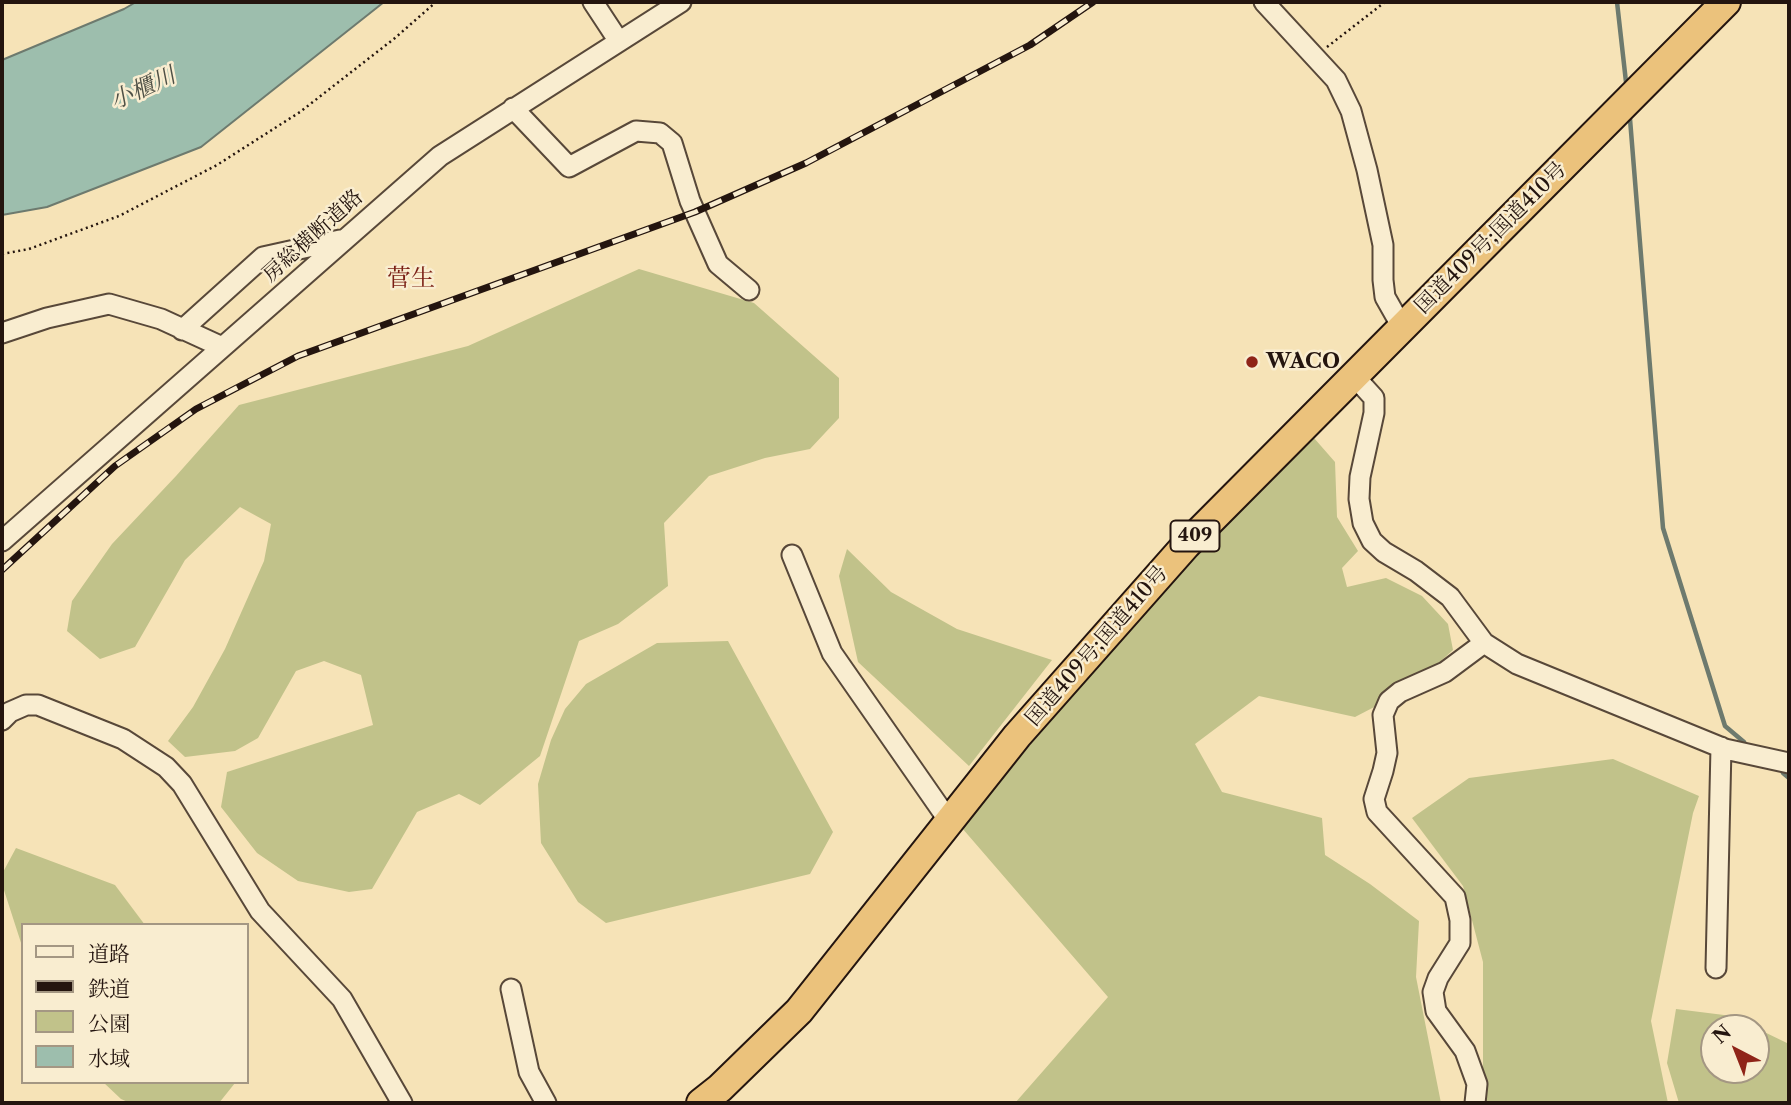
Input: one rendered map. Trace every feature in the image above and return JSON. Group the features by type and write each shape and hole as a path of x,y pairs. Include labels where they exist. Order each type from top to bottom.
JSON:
{"highway":[{"name":"国道409号;国道410号","path":"701,1103 799,1011 1017,736 1186,545 1726,2"}],"street":[{"path":"593,2 618,40"},
{"name":"房総横断道路","path":"2,541 440,156 681,2"},
{"path":"1264,2 1336,79 1351,111 1383,245 1385,297 1402,327"},
{"path":"513,108 569,167 636,131 660,133 672,143 690,201 718,264 749,290"},
{"path":"182,330 263,257 343,239"},
{"path":"2,333 47,318 108,304 161,319 222,347"},
{"path":"1354,376 1374,398 1374,413 1360,477 1359,499 1363,523 1372,541 1384,552 1416,571 1450,597 1484,643 1517,664 1721,747 1789,763"},
{"path":"792,555 832,653 949,821"},
{"path":"1475,1103 1477,1084 1465,1052 1436,1011 1433,992 1438,978 1460,943 1460,920 1455,897 1377,812 1374,799 1387,753 1383,715 1389,701 1400,692 1445,672 1484,643"},
{"path":"2,720 10,712 26,705 38,705 124,739 166,767 182,785 260,911 342,999 402,1103"},
{"path":"1716,968 1721,747"},
{"path":"511,989 529,1072 545,1103"}],"path":[{"path":"2,254 29,249 119,216 217,166 300,112 395,38 436,2"},
{"path":"1315,57 1385,2"}],"green space":[{"path":"639,269 754,303 839,378 839,418 810,449 765,458 709,476 664,523 668,586 618,624 579,641 540,756 480,805 459,794 417,812 372,889 349,892 298,881 257,853 221,807 227,772 373,725 361,675 324,661 296,671 258,738 235,751 185,757 168,741 193,707 225,649 264,561 271,524 240,507 185,560 135,647 100,659 67,631 72,601 112,544 239,405 468,346"},
{"path":"1314,438 1335,462 1337,517 1358,551 1342,568 1347,587 1386,578 1422,596 1448,624 1453,650 1433,668 1432,677 1355,717 1259,696 1195,744 1222,792 1322,818 1325,855 1370,884 1419,921 1416,977 1441,1103 1015,1103 1108,997 962,828 1094,667 1301,443"},
{"path":"847,549 891,592 957,629 1052,660 969,766 858,662 839,576"},
{"path":"728,641 833,832 810,874 606,923 578,902 541,843 538,784 551,740 565,709 586,684 657,643"},
{"path":"1613,759 1699,796 1693,813 1651,1021 1668,1103 1483,1103 1483,962 1463,886 1412,818 1469,778"},
{"path":"16,848 115,885 144,923 21,923 21,943 2,884 2,874"},
{"path":"1676,1009 1716,1014 1700,1014 1700,1084 1770,1084 1770,1035 1789,1044 1789,1103 1679,1103 1667,1063"},
{"path":"105,1084 234,1084 219,1103 130,1103 121,1099"}],"water":[{"name":"小櫃川","path":"136,2 384,2 201,147 47,207 2,215 2,60"}],"waterway":[{"path":"1617,2 1626,82"},
{"path":"1630,119 1663,528 1725,726 1744,742"},
{"path":"1783,773 1789,778"}],"railway":[{"path":"2,570 115,466 196,409 298,356 695,212 806,163 1030,45 1093,2"}],"place":[{"name":"WACO","path":"1252,362"}],"district":[{"name":"菅生","path":"411,279"}]}
